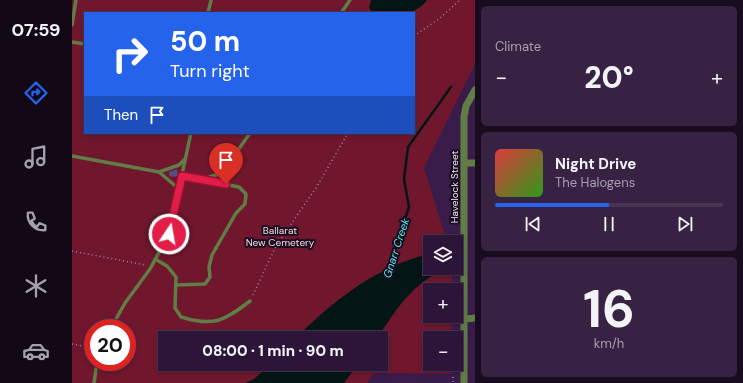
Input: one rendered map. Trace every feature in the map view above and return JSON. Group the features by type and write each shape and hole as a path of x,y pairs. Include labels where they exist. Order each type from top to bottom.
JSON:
{"street":[{"name":"Havelock Street","path":"464,383 465,111 475,90"},
{"path":"464,162 475,162"},
{"path":"465,319 475,318"}],"lane":[{"path":"72,24 76,0"},
{"path":"208,12 210,0"},
{"path":"342,12 350,0"},
{"path":"72,42 84,44"},
{"path":"116,319 125,303 151,266 169,234 191,134"},
{"path":"203,179 222,173 249,134"},
{"path":"72,156 159,172 179,189"},
{"path":"159,172 180,164 186,158"},
{"path":"177,285 205,284 210,277 209,267 212,255 236,213 245,204 246,194 239,187 182,176"},
{"path":"155,259 167,266 176,277 177,285 175,308 180,317 196,322 219,321 229,317 250,301"},
{"path":"94,383 96,371"}],"path":[{"path":"415,35 440,18 460,0"},
{"path":"250,301 276,246 316,188 347,134"},
{"path":"72,251 151,266"},
{"path":"72,344 84,346"},
{"path":"453,377 453,383"}],"green space":[{"name":"Ballarat New Cemetery","path":"72,0 475,0 475,64 424,168 445,235 423,235 423,275 452,275 452,283 423,283 423,323 452,323 451,331 423,331 423,371 451,371 451,374 374,373 367,383 72,383"}],"shaded area":[{"path":"371,0 427,0 416,10 409,12 372,12 369,8"},
{"path":"423,256 423,275 434,275 410,294 396,310 382,331 303,331 325,311 357,286 392,267"},
{"path":"263,371 353,371 344,383 245,383 254,379"}],"building":[{"path":"177,169 178,176 171,177 169,175 169,172"}],"waterway":[{"name":"Gnarr Creek","path":"388,270 409,207 404,179 408,147 451,87"}],"route":[{"path":"169,234 182,176 226,184"}]}
